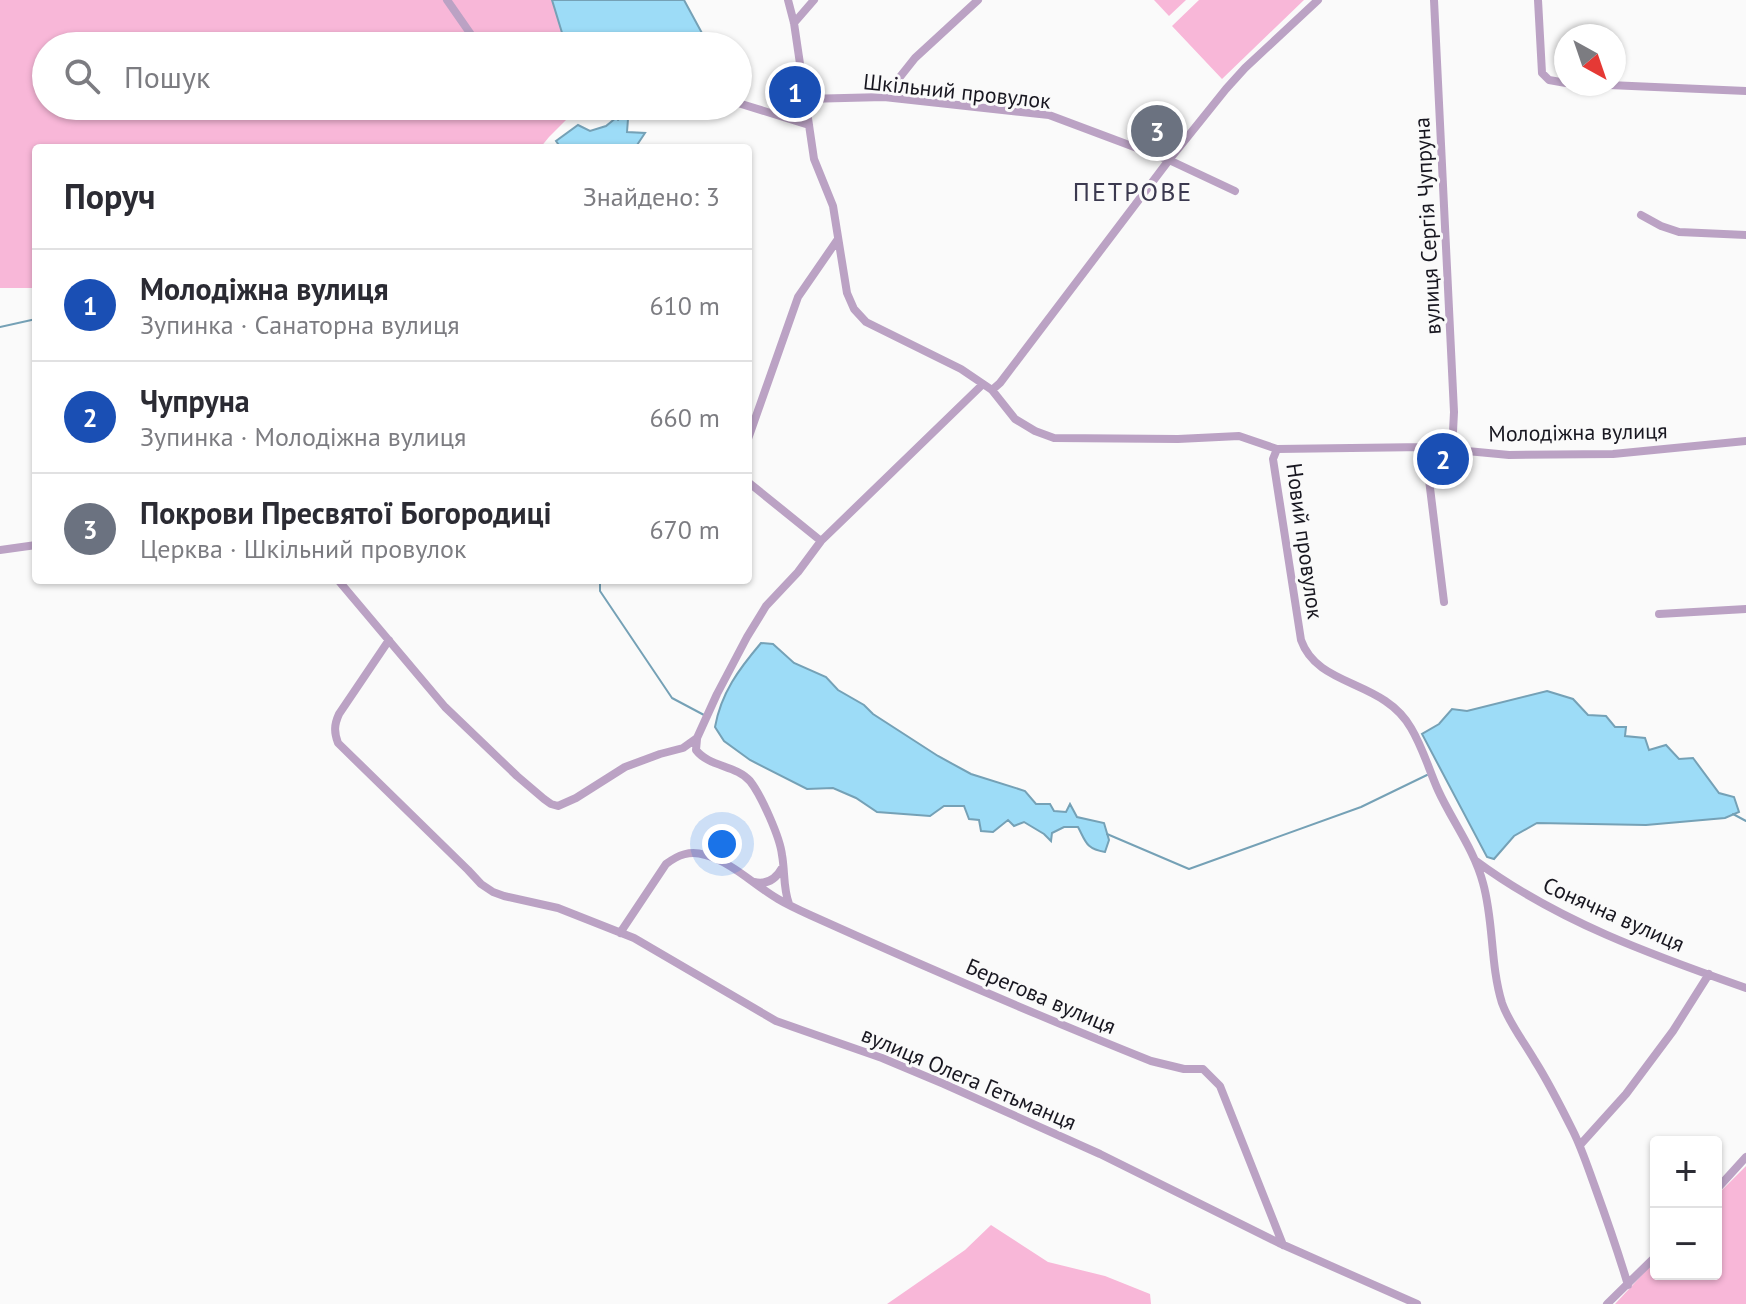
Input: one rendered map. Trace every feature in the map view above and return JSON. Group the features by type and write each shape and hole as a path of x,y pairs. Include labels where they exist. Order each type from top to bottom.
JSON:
{"street":[{"path":"447,0 469,32"},
{"name":"Молодіжна вулиця","path":"788,0 814,159 833,206 847,293 854,309 866,322 961,369 992,390 1015,419 1035,431 1054,438 1239,436 1277,449 1425,447 1509,455 1613,454 1746,441"},
{"path":"794,23 814,0"},
{"path":"884,97 915,58 978,0"},
{"path":"992,390 1235,78 1318,0"},
{"name":"вулиця Сергія Чупруна","path":"1434,0 1454,412 1452,451"},
{"path":"1538,0 1542,73 1554,81"},
{"path":"1626,86 1746,91"},
{"name":"Шкільний провулок","path":"805,99 884,97 1049,115 1169,160 1235,191"},
{"path":"752,107 809,125"},
{"path":"1641,215 1679,232 1746,235"},
{"path":"752,428 798,297 839,239"},
{"path":"789,904 782,850 755,789 741,773 702,757 696,750 697,738 717,694 766,606 798,572 821,541 983,384"},
{"path":"1425,447 1444,602"},
{"name":"Новий провулок","path":"1277,449 1273,459 1301,640 1309,657 1330,673 1381,697 1407,722 1475,860"},
{"path":"752,485 821,541"},
{"path":"0,550 32,546"},
{"path":"341,584 445,707 547,802 558,806 625,767 683,748 697,738"},
{"path":"1659,614 1746,609"},
{"name":"вулиця Олега Гетьманця","path":"389,640 339,714 335,723 338,743 481,884 504,896 558,908 634,938 776,1021 882,1058 944,1084 1100,1154 1283,1245 1417,1304"},
{"name":"Берегова вулиця","path":"620,933 660,869 675,857 697,853 719,860 789,904 945,975 1139,1056 1184,1069 1203,1069 1220,1086 1228,1103 1283,1245"},
{"path":"1475,860 1484,883 1503,1005 1580,1145 1628,1285"},
{"name":"Сонячна вулиця","path":"1475,860 1511,886 1627,945 1746,988"},
{"path":"753,882 764,883 774,879 783,864"},
{"path":"1580,1145 1626,1094 1673,1031 1709,974"},
{"path":"1722,1183 1746,1157"},
{"path":"1607,1304 1650,1262"}],"shaded area":[{"path":"0,0 552,0 562,32 32,32 32,120 566,120 543,144 32,144 32,288 0,288"},
{"path":"1154,0 1186,0 1169,16"},
{"path":"1199,0 1304,0 1222,79 1172,26"},
{"path":"1746,1166 1746,1304 1615,1304 1650,1266 1650,1280 1722,1280 1722,1190"},
{"path":"991,1225 1048,1262 1105,1276 1150,1294 1151,1304 887,1304 965,1250"}],"water":[{"path":"552,0 684,0 701,32 562,32"},
{"path":"613,120 628,120 627,132 645,133 638,144 558,144 556,141 578,125 590,131"},
{"path":"761,643 773,644 794,663 826,677 838,690 873,714 971,774 1025,791 1036,804 1050,804 1054,811 1066,812 1070,804 1077,817 1104,823 1109,840 1105,852 1090,847 1078,827 1064,827 1052,833 1051,841 1024,822 1014,826 1008,820 993,832 981,831 979,820 969,819 964,806 944,806 930,816 877,812 833,788 807,789 750,760 724,741 715,727 732,682"},
{"path":"1547,691 1573,699 1588,715 1606,716 1615,727 1626,727 1625,736 1645,738 1649,750 1666,745 1679,759 1693,758 1719,793 1734,797 1739,812 1725,818 1646,825 1537,823 1514,836 1494,859 1487,857 1422,734 1439,724 1452,709 1467,711"}],"waterway":[{"path":"0,327 32,320"},
{"path":"600,584 600,591 672,698 704,715"},
{"path":"1107,834 1189,869 1361,807 1427,775"},
{"path":"1733,814 1746,821"}],"place":[{"name":"Молодіжна вулиця","path":"795,92"},
{"name":"Покрови Пресвятої Богородиці","path":"1157,131"},
{"name":"Чупруна","path":"1443,459"}],"district":[{"name":"ПЕТРОВЕ","path":"1133,191"}]}
